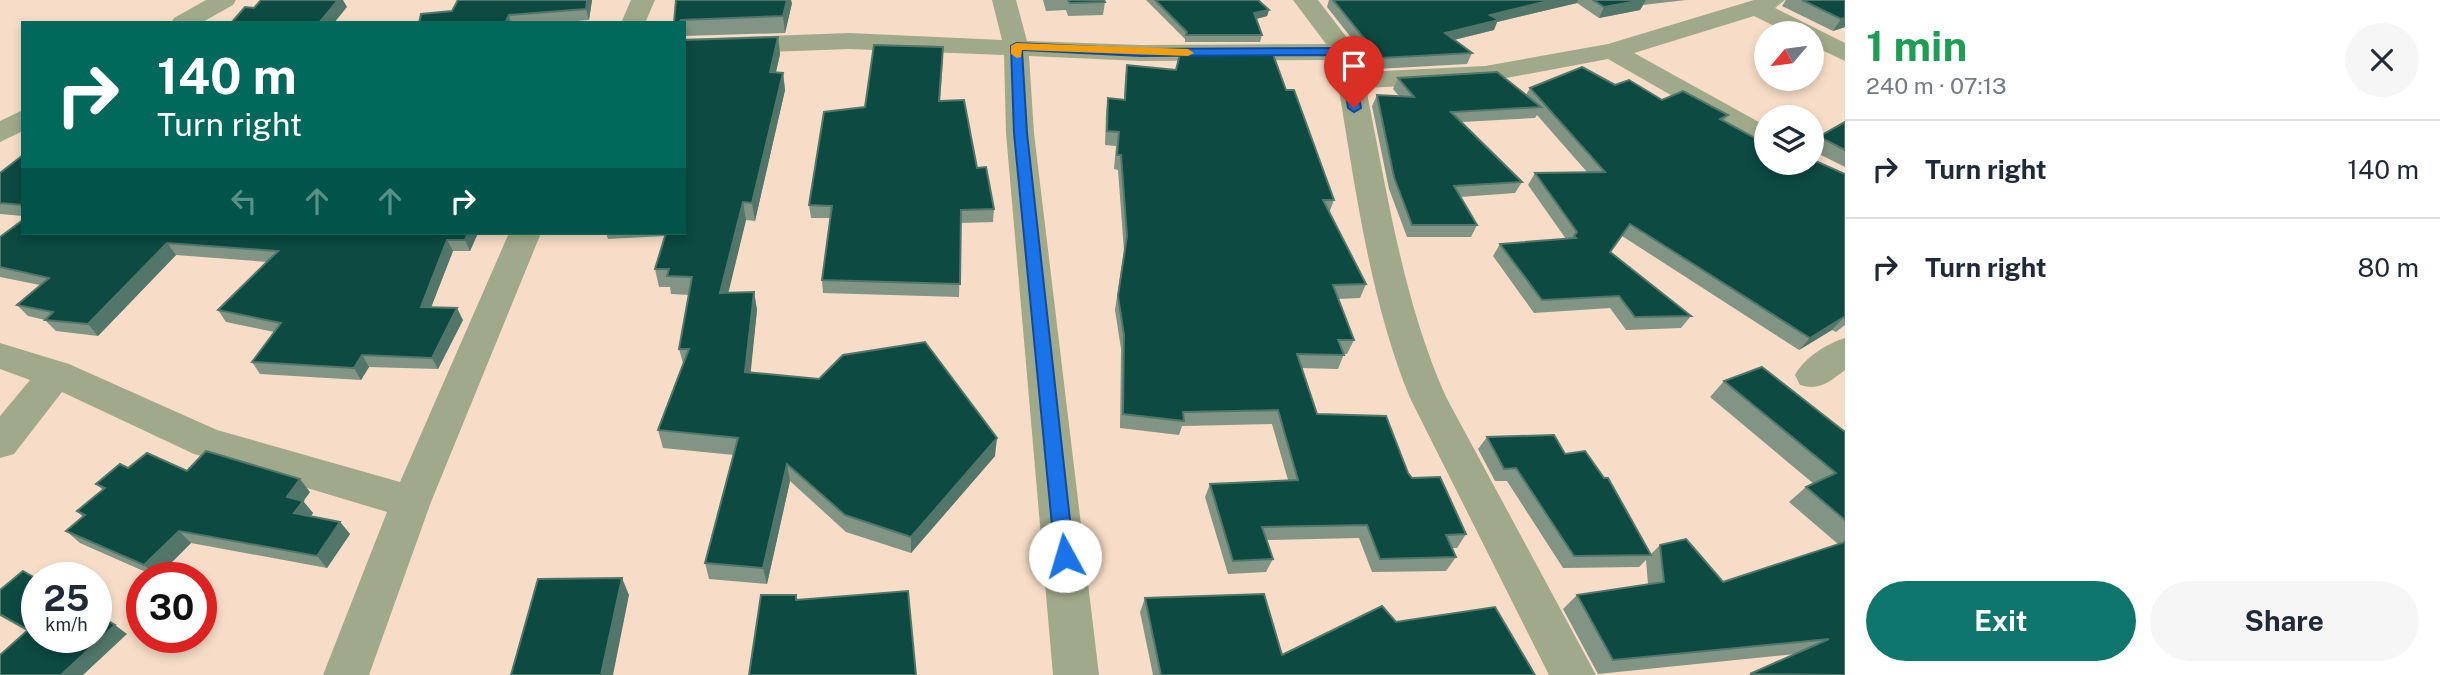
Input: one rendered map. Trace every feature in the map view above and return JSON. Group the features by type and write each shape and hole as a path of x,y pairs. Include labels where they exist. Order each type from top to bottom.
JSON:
{"street":[{"path":"186,21 223,0"},
{"path":"634,21 643,0"},
{"path":"1004,0 1016,46 1020,133 1076,675"},
{"path":"1305,0 1347,66 1380,231 1410,356 1428,398 1573,675"},
{"path":"686,47 849,41 1016,46 1485,74 1612,51 1765,4 1790,21"},
{"path":"1824,42 1845,52"},
{"path":"1612,51 1754,131"},
{"path":"0,133 21,119"},
{"path":"346,675 411,502 524,235"},
{"path":"1813,375 1845,351"},
{"path":"0,356 56,374 208,443 411,502"},
{"path":"0,443 56,374"}],"building":[{"path":"261,0 338,0 321,21 233,21 245,7 254,8"},
{"path":"458,0 587,0 586,9 509,15 506,21 419,21 421,14 452,11"},
{"path":"676,0 787,0 783,16 674,21"},
{"path":"1068,0 1104,0 1105,2 1070,3"},
{"path":"1155,0 1258,0 1269,10 1254,13 1262,35 1186,35 1187,32"},
{"path":"1333,0 1552,0 1490,15 1499,20 1445,33 1472,53 1380,58"},
{"path":"1593,0 1643,0 1604,7"},
{"path":"1802,0 1845,0 1845,18 1841,19"},
{"path":"778,37 770,72 783,73 752,203 743,202 720,293 754,292 745,372 819,379 843,355 925,342 997,438 911,537 845,515 787,464 763,568 705,563 738,438 658,430 689,349 679,349 692,277 667,276 669,269 655,269 665,235 686,235 686,40"},
{"path":"874,45 943,47 939,101 964,100 977,168 986,167 994,209 961,210 960,284 822,280 832,206 809,205 824,112 865,107"},
{"path":"1271,49 1286,90 1294,90 1334,200 1323,200 1366,284 1333,285 1354,340 1338,340 1344,355 1297,354 1317,414 1386,416 1412,478 1440,477 1466,534 1446,535 1456,557 1380,559 1367,525 1262,527 1273,559 1233,561 1210,484 1298,480 1278,410 1183,412 1184,421 1123,414 1124,335 1118,296 1127,236 1121,155 1117,155 1119,132 1107,131 1108,98 1125,100 1127,65 1176,70 1181,50"},
{"path":"1582,67 1615,85 1629,80 1662,100 1683,91 1728,115 1720,119 1754,137 1754,175 1824,175 1824,165 1845,174 1845,318 1810,338 1630,224 1610,252 1691,316 1635,317 1619,296 1542,300 1500,244 1576,238 1574,236 1577,232 1535,173 1605,172 1530,88"},
{"path":"1497,72 1541,107 1451,112 1522,182 1454,186 1477,225 1412,225 1394,177 1377,95 1414,97 1398,78"},
{"path":"1845,122 1845,150 1824,139 1824,134"},
{"path":"21,157 21,205 0,203 0,173"},
{"path":"21,221 21,235 467,235 465,240 447,240 421,307 457,308 432,358 362,355 354,368 252,362 281,323 218,310 278,251 167,243 88,324 45,320 53,312 17,305 49,278 0,267 0,237"},
{"path":"1762,367 1845,432 1845,520 1806,487 1836,473 1724,381"},
{"path":"1554,435 1565,454 1585,451 1604,478 1608,478 1651,555 1574,556 1516,468 1504,469 1487,437"},
{"path":"206,451 300,479 287,497 303,501 294,513 340,522 317,556 179,531 147,562 137,562 66,531 85,515 77,511 105,488 96,484 120,464 128,468 147,453 187,471"},
{"path":"1686,539 1723,582 1845,542 1845,675 1750,674 1829,639 1613,660 1577,595 1664,582 1660,545"},
{"path":"21,573 21,626 0,614 0,590"},
{"path":"622,578 601,675 511,675 538,579"},
{"path":"908,591 916,675 749,675 761,595 796,595 796,600"},
{"path":"1264,594 1282,655 1382,606 1396,622 1495,607 1535,675 1161,675 1145,598"},
{"path":"21,636 21,653 85,653 61,675 0,675 0,655"}],"slow traffic":[{"path":"1017,54 1016,46 1188,53"}],"route":[{"path":"1065,556 1020,133 1016,46 1141,53 1345,52 1354,108"}]}
